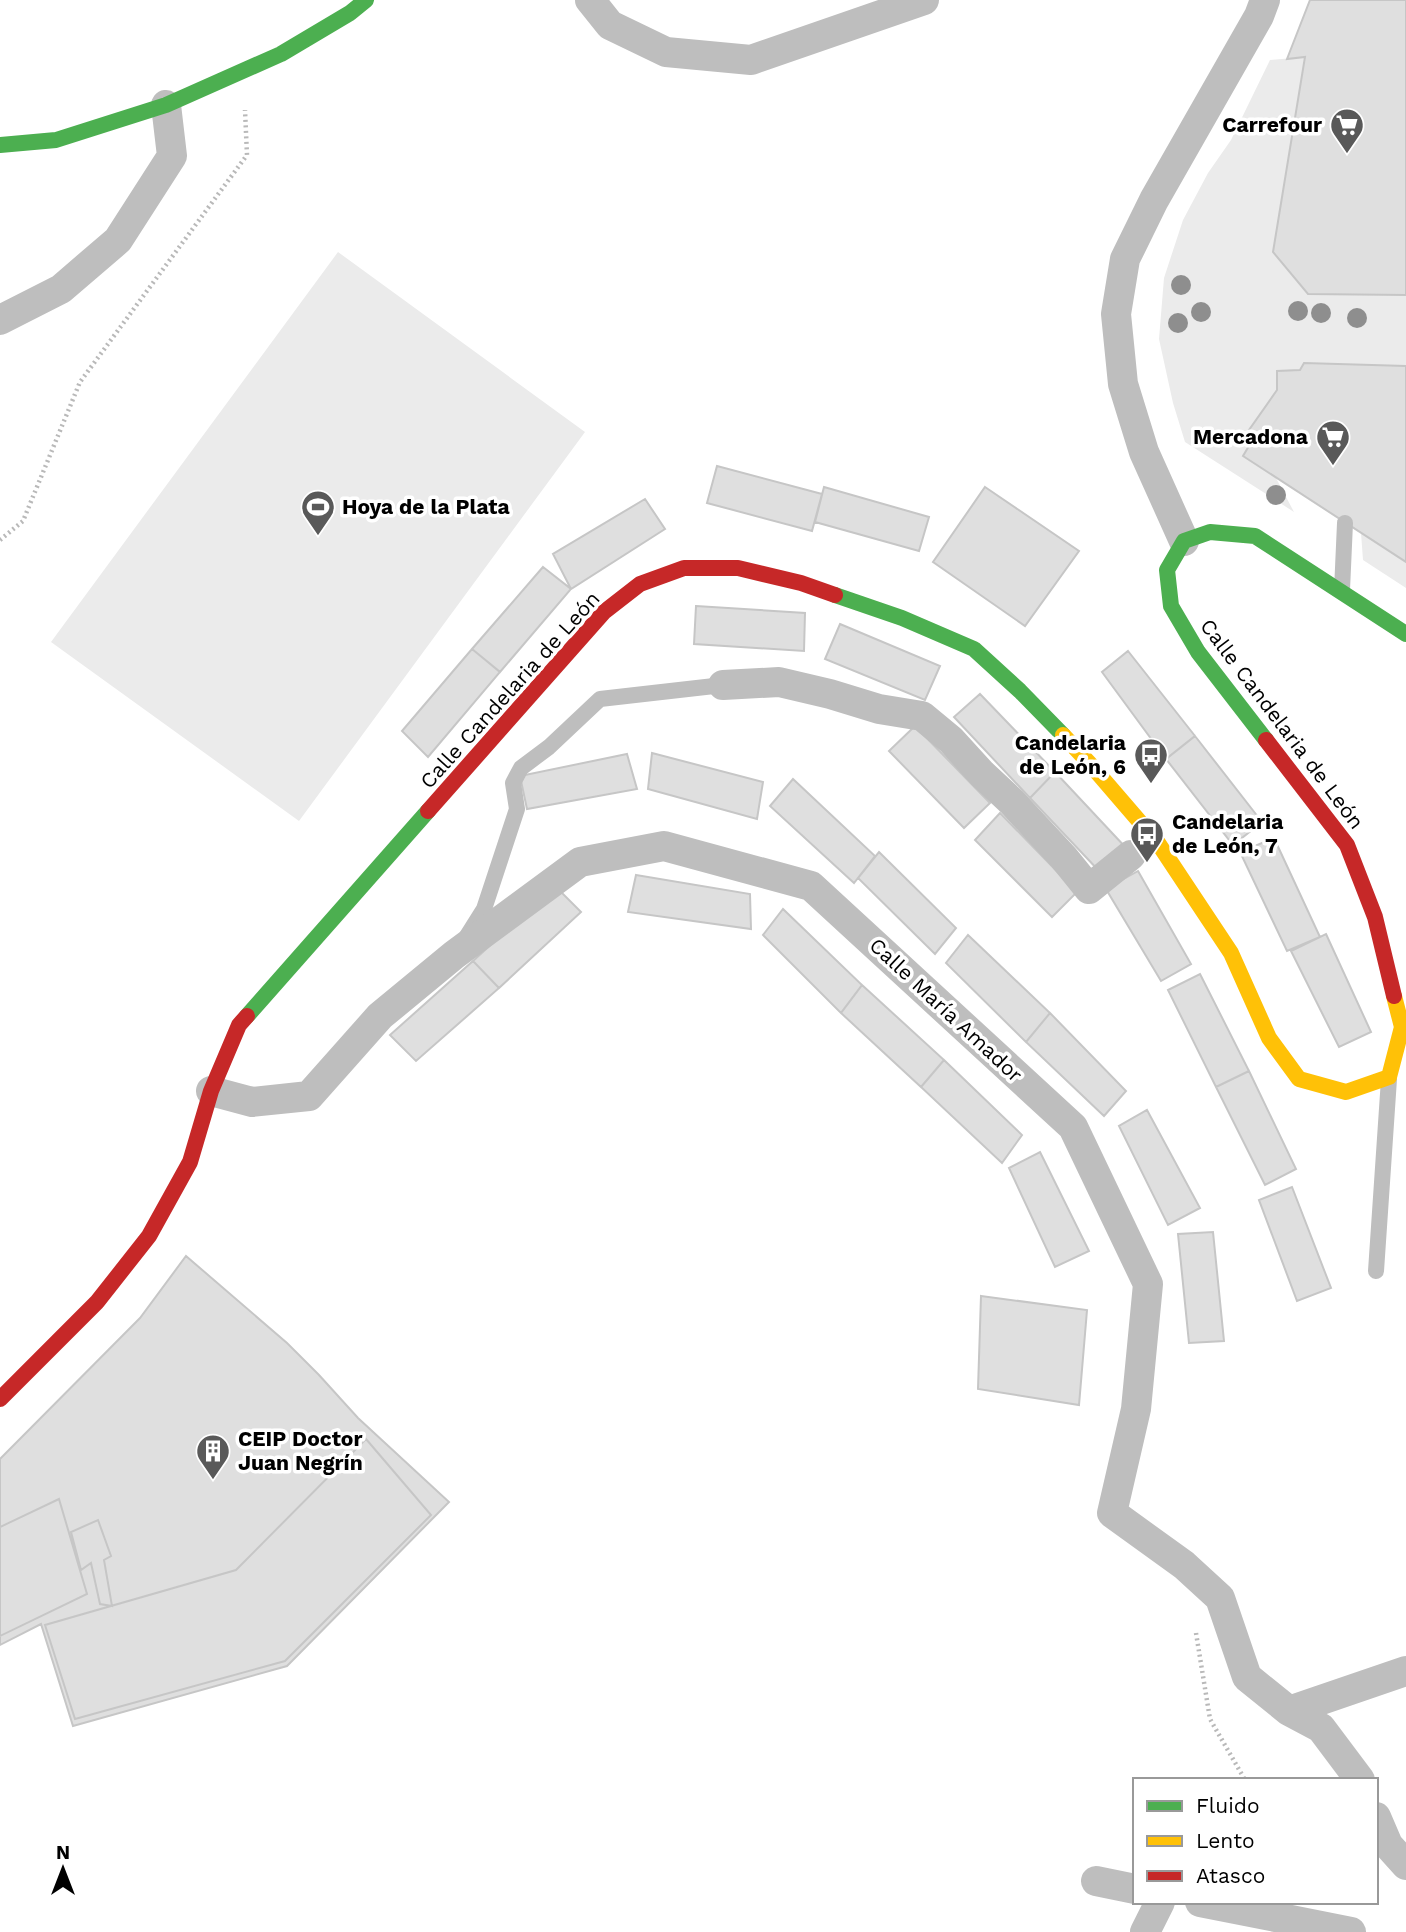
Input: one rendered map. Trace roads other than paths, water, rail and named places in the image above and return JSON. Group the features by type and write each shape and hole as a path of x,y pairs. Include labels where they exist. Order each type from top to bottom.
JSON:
{"street":[{"path":"0,145 56,140 166,105 281,54 350,13 366,0"},
{"path":"590,0 610,24 666,52 751,60 924,0"},
{"path":"1265,0 1259,16 1154,200 1125,259 1116,314 1124,384 1144,452 1184,541 1210,532 1255,536 1406,634"},
{"path":"0,320 61,289 118,240 172,156 166,105"},
{"name":"Calle Candelaria de León","path":"0,1399 97,1302 149,1236 190,1161 211,1091 239,1025 604,612 640,584 684,568 738,568 801,583 902,618 974,649 1055,727 1158,843 1231,953 1269,1038 1299,1079 1346,1092 1389,1077 1402,1027 1375,917 1346,845 1198,653 1171,607 1167,570 1184,541"},
{"path":"723,685 779,682 878,709 922,716 951,740 1012,802 1089,889 1131,855"},
{"name":"Calle María Amador","path":"211,1091 252,1102 309,1096 380,1016 454,956 580,862 664,846 811,886 1073,1127 1148,1284 1136,1409 1112,1513 1184,1565 1220,1598 1247,1677 1289,1710"},
{"path":"1289,1710 1406,1671"},
{"path":"1289,1710 1321,1728 1358,1778"},
{"path":"1378,1822 1388,1845 1406,1865"},
{"path":"1096,1881 1133,1889"},
{"path":"1145,1932 1159,1904"},
{"path":"1203,1904 1230,1921 1351,1932"}],"lane":[{"path":"1342,593 1345,523"},
{"name":"Calle María Amador","path":"454,956 484,909 517,809 513,783 521,768 549,747 600,699 723,685"},
{"path":"1376,1271 1389,1077"}],"place":[{"name":"Carrefour","path":"1347,155"},
{"name":"Mercadona","path":"1333,467"},
{"name":"Hoya de la Plata","path":"318,537"},
{"name":"Candelaria de León, 6","path":"1151,785"},
{"name":"Candelaria de León, 7","path":"1147,864"},
{"name":"CEIP Doctor Juan Negrín","path":"213,1481"}]}
